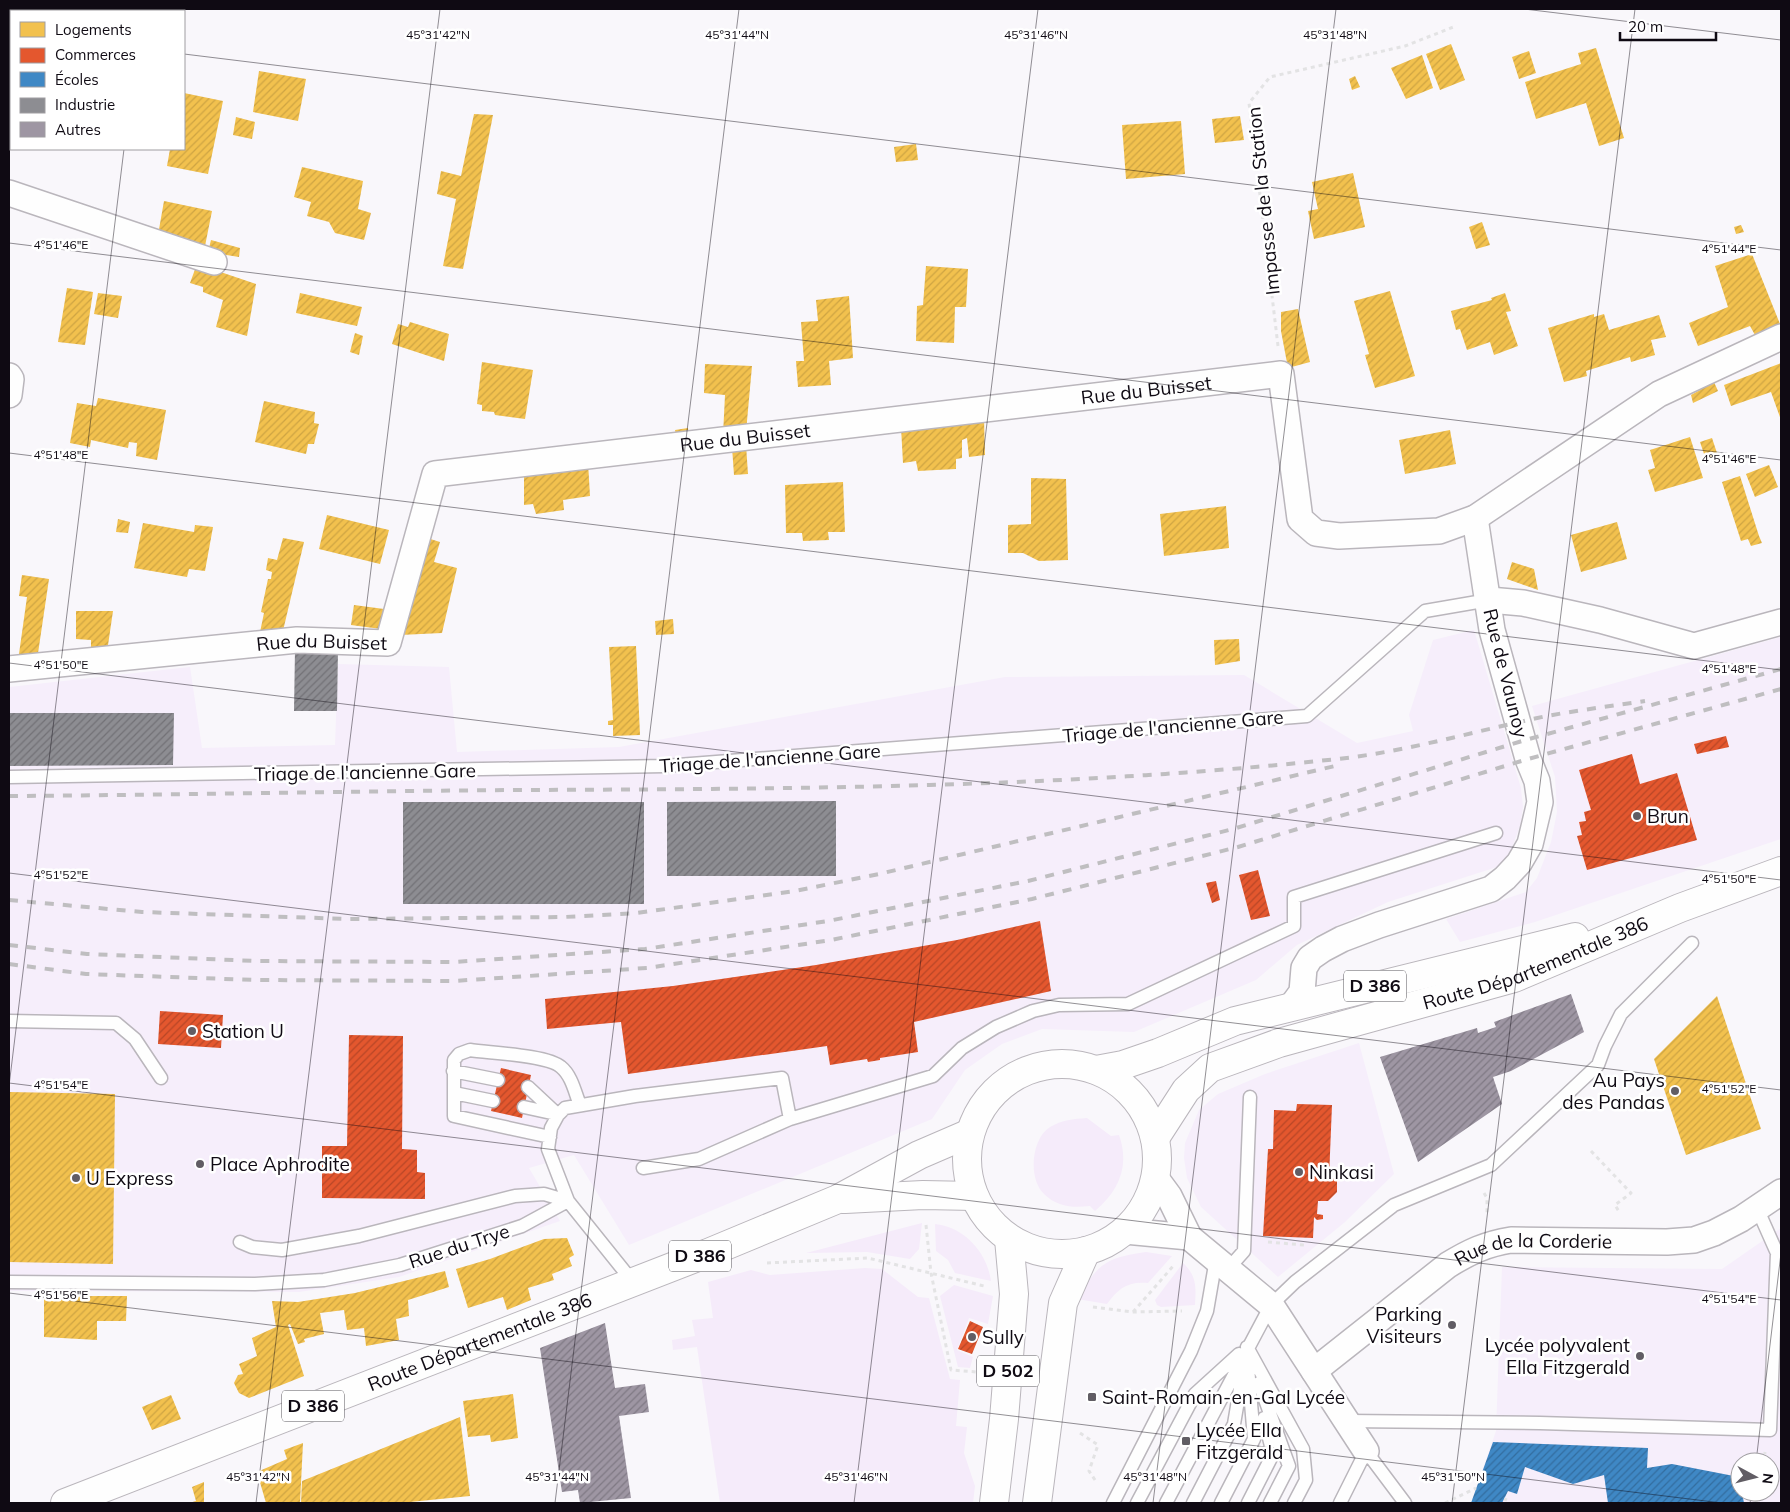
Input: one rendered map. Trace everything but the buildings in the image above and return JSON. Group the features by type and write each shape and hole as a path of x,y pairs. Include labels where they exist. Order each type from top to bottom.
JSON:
{"main road":[{"name":"Route Départementale 386","path":"1155,1138 1186,1090 1210,1068 1279,1043 1514,978 1660,917 1781,871"},
{"name":"Route Départementale 386","path":"1096,1070 1123,1066 1235,1020 1660,917"},
{"name":"D 386","path":"1210,1068 1291,1007"},
{"path":"1065,1064 1096,1070 1123,1086 1143,1110 1155,1138 1157,1160 1155,1178 1143,1208 1125,1230 1107,1243 1086,1252 1060,1255 1033,1251 1009,1239 989,1220 974,1196 967,1165 970,1132 984,1104 1006,1082 1027,1071 1034,1068 1065,1064"},
{"name":"Route Départementale 386","path":"64,1503 633,1282 838,1200 919,1155 970,1132"},
{"name":"Route Départementale 386","path":"838,1200 923,1195 974,1196"},
{"name":"D 502","path":"994,1503 1004,1419 1014,1294 1009,1239"},
{"name":"D 502","path":"1037,1503 1063,1303 1086,1252"}],"street":[{"path":"9,192 214,262"},
{"path":"1281,374 1300,519 1316,533 1339,536 1439,531 1475,518 1659,394 1781,337"},
{"name":"Rue du Buisset","path":"9,669 297,640 388,643 435,474 1281,374"},
{"path":"9,376 11,379 9,395"},
{"name":"Rue de Vaunoy","path":"1291,1007 1302,992 1304,968 1310,958 1322,949 1379,925 1491,889 1519,863 1530,844 1540,802 1537,781 1528,759 1492,630 1489,600 1475,518"},
{"path":"1489,600 1523,603 1600,620 1694,646 1781,622"},
{"path":"1155,1178 1168,1196 1189,1237 1271,1305 1366,1451"},
{"name":"Rue de la Corderie","path":"1314,1371 1448,1265 1469,1251 1488,1244 1510,1240 1667,1242 1694,1240 1714,1233 1781,1192"},
{"path":"1125,1230 1189,1237"}],"lane":[{"name":"Triage de l'ancienne Gare","path":"9,777 664,766 1307,716 1425,611 1489,600"},
{"path":"643,1168 699,1158 790,1119 933,1076 962,1048 996,1027 1032,1011 1059,1005 1128,1004 1294,926 1294,897 1496,833"},
{"path":"1166,1503 1247,1347 1271,1305 1320,1263 1394,1205 1491,1165 1598,1065 1621,1014 1692,943"},
{"path":"9,1021 116,1023 135,1039 160,1078"},
{"path":"550,1137 454,1116 454,1060 459,1054 470,1050 550,1060 562,1067 572,1082 580,1105"},
{"path":"454,1070 498,1080"},
{"path":"633,1282 568,1202 548,1149 551,1128 558,1115 565,1108 580,1105 782,1078 790,1119"},
{"path":"528,1087 558,1115"},
{"path":"454,1092 493,1101"},
{"path":"1113,1503 1191,1351 1222,1264 1244,1251 1250,1097"},
{"path":"524,1107 558,1115"},
{"name":"Rue du Trye","path":"240,1242 252,1247 282,1250 359,1236 515,1196 544,1194 568,1202"},
{"name":"Rue du Trye","path":"9,1282 255,1284 324,1280 400,1265 522,1226 568,1202"},
{"path":"1346,1421 1540,1422 1770,1430 1777,1253 1757,1208"},
{"path":"1136,1503 1195,1394 1247,1347"},
{"path":"1193,1503 1234,1424 1247,1347"},
{"path":"1221,1503 1254,1440 1247,1347"},
{"path":"1247,1347 1273,1454 1248,1503"},
{"path":"1247,1347 1289,1466 1270,1503"},
{"path":"1247,1347 1303,1449 1306,1480 1294,1503"},
{"path":"1340,1503 1366,1451 1405,1503"}],"path":[{"name":"Impasse de la Station","path":"1281,374 1250,103 1270,77 1405,46 1456,26"},
{"path":"1591,1151 1631,1193 1616,1205 1620,1213"},
{"path":"923,1195 931,1273 951,1370 977,1373 980,1364"},
{"path":"1487,1198 1487,1224"},
{"path":"1245,1232 1259,1241 1304,1245 1320,1263"},
{"path":"1132,1312 1178,1261 1189,1237"},
{"path":"1080,1433 1098,1444 1088,1471 1090,1474"},
{"path":"1445,1503 1476,1488"}],"shaded area":[{"path":"1474,630 1521,788 1523,807 1520,826 1510,853 1497,867 1388,902 1297,945 1256,980 1134,1032 1042,1029 1002,1044 965,1070 932,1119 629,1245 574,1155 529,1168 560,1221 399,1277 299,1292 9,1291 9,687 190,667 202,748 335,745 338,664 449,667 457,752 619,747 1005,677 1244,675 1357,743 1413,731 1409,715 1433,640"},
{"path":"1781,637 1781,839 1535,922 1460,942 1446,919 1526,892 1537,878 1551,842 1557,812 1555,777 1532,706"},
{"path":"1359,1043 1394,1174 1345,1222 1278,1277 1201,1207 1187,1178 1184,1158 1185,1143 1199,1110 1218,1094 1265,1074"},
{"path":"1087,1118 1111,1136 1119,1135 1123,1157 1123,1167 1116,1186 1095,1211 1090,1206 1066,1206 1054,1202 1039,1187 1034,1169 1034,1159 1039,1140 1050,1127 1072,1119"},
{"path":"922,1223 919,1249 910,1259 867,1252 806,1253"},
{"path":"935,1224 955,1230 972,1243 985,1260 991,1281 955,1273 948,1260 936,1251"},
{"name":"Lycée polyvalent Ella Fitzgerald","path":"1781,1228 1781,1503 1471,1503 1496,1431 1502,1267 1722,1269"},
{"path":"1146,1252 1172,1256 1148,1283 1134,1283 1124,1287 1107,1304 1077,1299 1091,1277 1104,1264 1121,1257"},
{"path":"1183,1263 1188,1268 1195,1282 1195,1305 1161,1307 1157,1305 1155,1300"},
{"path":"865,1268 882,1269 918,1297 929,1298 950,1379 960,1380 956,1426 967,1427 964,1453 975,1486 973,1503 720,1503 697,1347 673,1350 672,1340 695,1336 692,1320 713,1318 708,1282 751,1270 770,1275"},
{"path":"954,1285 993,1296 988,1324 969,1318 957,1350 973,1357 970,1368 958,1367 940,1296"}],"railway":[{"path":"9,945 87,954 256,961 454,962 645,949 828,921 1028,881 1233,829 1522,741 1781,669"},
{"path":"9,964 86,974 255,980 454,981 647,968 831,940 1032,899 1238,847 1528,759 1781,689"},
{"path":"9,796 722,789 1026,782 1227,769 1356,757 1411,747 1547,716 1645,701"},
{"path":"9,900 142,912 348,919 564,917 637,913 795,891 879,874 1339,765"}],"place":[{"name":"Brun","path":"1637,816"},
{"name":"Station U","path":"192,1031"},
{"name":"Au Pays des Pandas","path":"1675,1091"},
{"name":"Place Aphrodite","path":"200,1164"},
{"name":"Ninkasi","path":"1299,1172"},
{"name":"U Express","path":"76,1178"},
{"name":"Parking Visiteurs","path":"1452,1325"},
{"name":"Sully","path":"972,1337"},
{"name":"Lycée polyvalent Ella Fitzgerald","path":"1640,1356"},
{"name":"Saint-Romain-en-Gal Lycée","path":"1092,1397"},
{"name":"Lycée Ella Fitzgerald","path":"1186,1441"}]}
